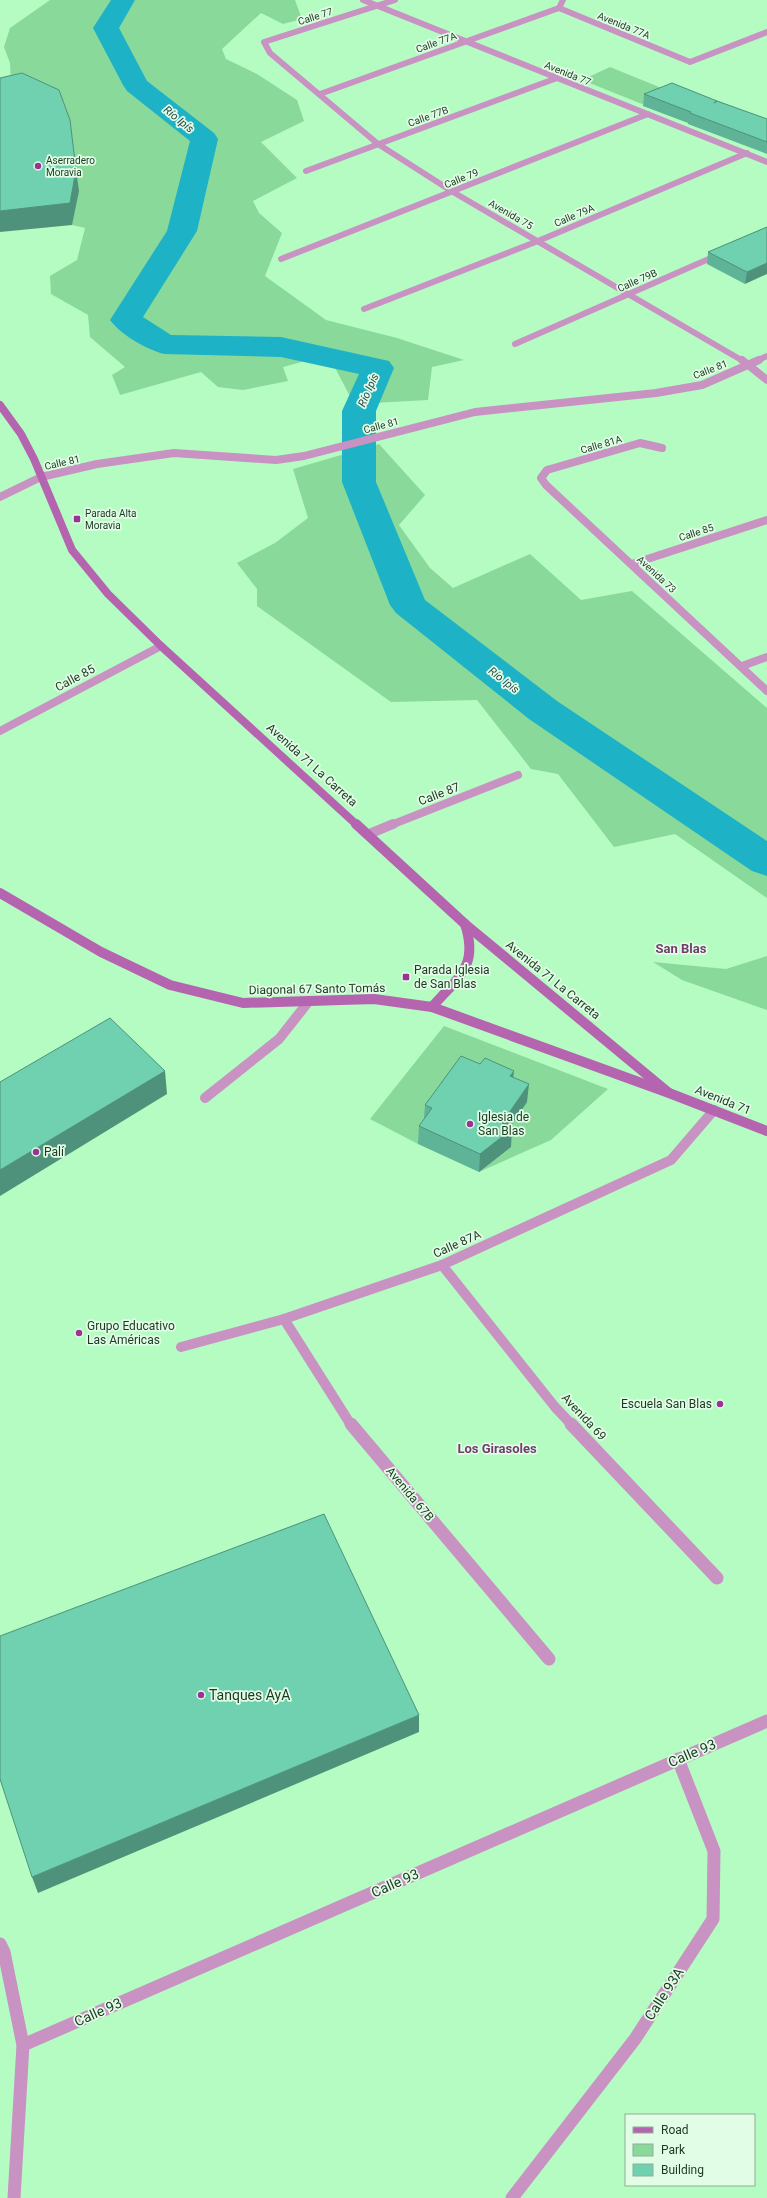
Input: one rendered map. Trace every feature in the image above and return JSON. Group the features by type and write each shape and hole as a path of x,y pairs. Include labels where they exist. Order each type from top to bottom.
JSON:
{"street":[{"name":"Avenida 77","path":"363,0 767,162"},
{"name":"Calle 77","path":"264,42 395,0"},
{"path":"559,8 563,0"},
{"name":"Calle 77A","path":"320,94 559,8"},
{"name":"Avenida 77A","path":"559,8 690,62 767,32"},
{"name":"Avenida 75","path":"264,42 270,53 378,144 453,192 749,364 767,380"},
{"name":"Calle 77B","path":"306,171 557,78"},
{"name":"Calle 79","path":"281,259 648,114"},
{"name":"Calle 79A","path":"364,309 538,241 747,153"},
{"name":"Calle 79B","path":"515,344 724,252"},
{"name":"Calle 81","path":"0,497 41,477 97,464 174,453 276,460 304,456 475,412 656,393 702,385 767,356"},
{"name":"Avenida 71 La Carreta","path":"0,405 21,434 72,550 108,594 162,646 369,834 465,924 669,1093"},
{"name":"Calle 81A","path":"547,470 640,443 662,448"},
{"name":"Avenida 73","path":"547,470 541,478 546,485 742,666 767,691"},
{"name":"Calle 85","path":"632,564 767,520"},
{"name":"Calle 85","path":"0,732 162,646"},
{"path":"742,666 767,657"},
{"name":"Calle 87","path":"369,834 518,775"},
{"name":"Diagonal 67 Santo Tomás","path":"0,893 101,952 170,985 243,1003 374,999 432,1007 669,1093"},
{"path":"432,1007 461,973 469,961 471,952 470,941 465,924"},
{"path":"205,1098 279,1039 309,1001"},
{"name":"Avenida 71","path":"669,1093 767,1132"},
{"name":"Calle 87A","path":"181,1347 284,1319 442,1265 671,1160 714,1110"},
{"name":"Avenida 69","path":"442,1265 555,1407 717,1578"},
{"name":"Avenida 67B","path":"284,1319 348,1422 549,1659"},
{"name":"Calle 93","path":"23,2045 767,1721"},
{"name":"Calle 93A","path":"512,2198 635,2039 713,1919 714,1851 678,1759"},
{"path":"0,1944 4,1952 23,2045 14,2198"}],"green space":[{"path":"50,0 295,0 302,19 283,24 261,13 222,49 226,59 257,74 297,100 304,121 261,142 297,178 253,201 259,213 282,233 265,276 326,320 397,338 464,360 432,367 428,400 354,404 332,362 313,359 283,367 288,381 243,390 218,387 201,372 120,395 112,375 125,367 90,337 88,315 51,294 50,276 77,260 85,228 72,225 11,88 10,63 4,47 10,28"},
{"path":"610,67 669,91 642,104 582,80"},
{"path":"379,444 425,495 399,525 430,568 453,588 530,554 581,600 632,591 767,708 767,898 675,834 614,847 558,774 531,769 477,700 391,702 257,606 257,589 237,563 275,543 308,518 293,469"},
{"path":"767,956 767,1010 682,980 653,962 726,969"},
{"path":"444,1026 608,1089 551,1140 479,1172 511,1147 432,1126 418,1144 370,1119"}],"building":[{"name":"Aserradero Moravia","path":"22,73 59,90 70,120 76,170 70,203 0,211 0,78"},
{"path":"672,83 767,119 767,142 644,94"},
{"path":"767,227 767,263 747,272 708,252"},
{"name":"Palí","path":"110,1018 165,1071 0,1170 0,1082"},
{"name":"Iglesia de San Blas","path":"461,1056 480,1064 485,1058 514,1071 510,1076 529,1084 502,1123 512,1129 480,1154 419,1126 432,1108 425,1105"},
{"name":"Tanques AyA","path":"324,1514 419,1715 32,1877 0,1779 0,1636"}],"waterway":[{"name":"Río Ipís","path":"123,0 106,28 136,85 204,139 182,231 126,320 164,344 281,347 378,368 359,411 359,482 409,605 543,710 767,861"}],"place":[{"name":"Aserradero Moravia","path":"38,166"},
{"name":"Parada Alta Moravia","path":"77,519"},
{"name":"Parada Iglesia de San Blas","path":"406,977"},
{"name":"Iglesia de San Blas","path":"470,1124"},
{"name":"Palí","path":"36,1152"},
{"name":"Grupo Educativo Las Américas","path":"79,1333"},
{"name":"Escuela San Blas","path":"720,1404"},
{"name":"Tanques AyA","path":"201,1695"}],"district":[{"name":"San Blas","path":"681,948"},
{"name":"Los Girasoles","path":"497,1448"}]}
